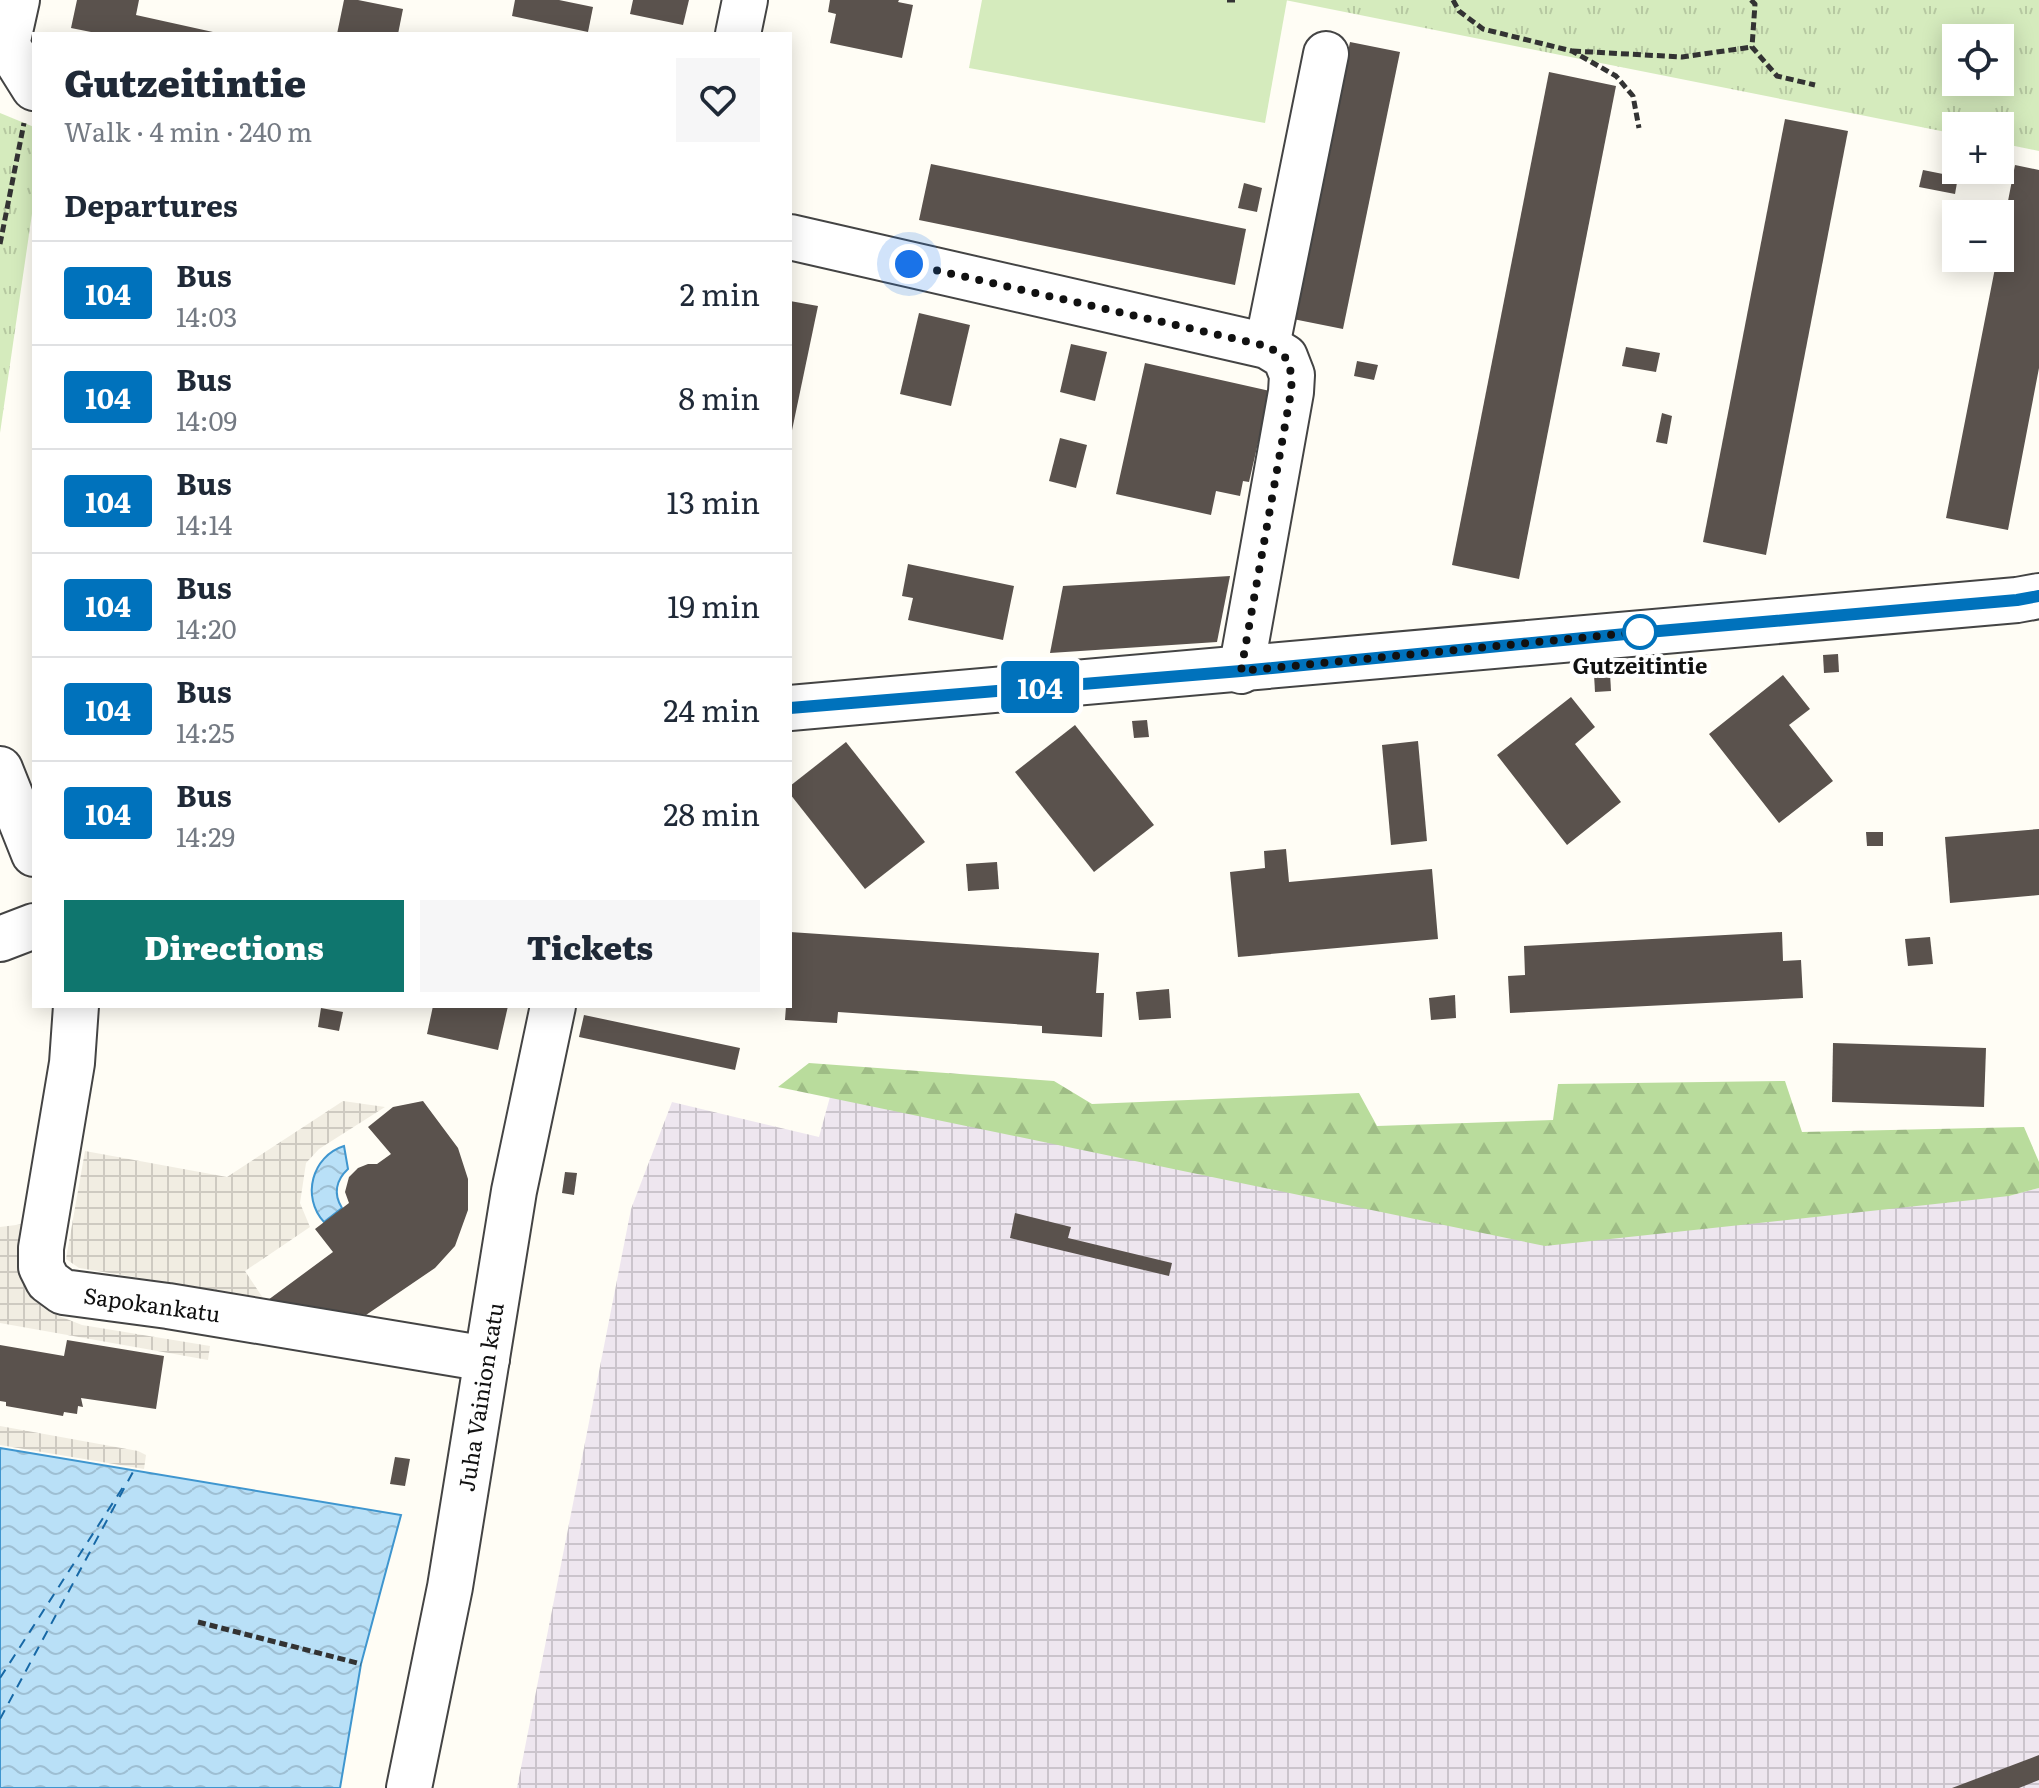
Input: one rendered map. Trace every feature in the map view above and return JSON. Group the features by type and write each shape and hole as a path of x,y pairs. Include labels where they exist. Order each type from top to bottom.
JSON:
{"street":[{"path":"17,0 7,45 32,86"},
{"path":"738,32 745,0"},
{"path":"1267,346 1326,54"},
{"path":"792,237 1267,346 1285,357 1292,375 1291,392 1241,671"},
{"path":"792,708 1241,671 2039,596"},
{"path":"0,769 32,849"},
{"path":"0,939 32,927"},
{"name":"Sapokankatu","path":"76,1008 72,1063 41,1248 41,1267 48,1281 63,1292 168,1306 487,1359"},
{"name":"Juha Vainion katu","path":"409,1788 450,1587 514,1191 553,1008"}],"path":[{"path":"1227,0 1239,0"},
{"path":"1453,0 1459,11 1483,29 1572,51 1682,57 1752,47"},
{"path":"1754,1 1752,47 1777,76 1815,85"},
{"path":"1572,51 1616,76 1633,96 1639,128"},
{"path":"0,244 32,93"},
{"path":"198,1622 361,1664"}],"shaded area":[{"path":"833,1086 2009,1196 2039,1188 2039,1788 517,1788 631,1209 672,1102 819,1137"},
{"path":"343,1101 385,1107 319,1149 306,1163 300,1203 310,1227 245,1271 263,1298 79,1268 66,1259 85,1151 227,1177"},
{"path":"24,1224 18,1270 35,1295 54,1314 82,1325 210,1346 208,1360 0,1323 0,1227"},
{"path":"0,1426 138,1451 146,1455 144,1469 0,1445"}],"green space":[{"path":"982,0 1287,0 1265,123 969,68"},
{"path":"1285,0 2039,0 2039,151 2014,146 2014,112 1942,112 1942,131"},
{"path":"0,113 32,126 32,214 0,433"},
{"path":"809,1063 1054,1081 1092,1104 1359,1093 1377,1126 1553,1120 1558,1084 1785,1081 1802,1132 2024,1127 2039,1162 2039,1188 2009,1196 1545,1246 778,1087"}],"water":[{"path":"344,1146 348,1169 338,1182 337,1192 342,1208 324,1222 313,1201 313,1178 324,1159"},
{"path":"0,1448 401,1515 361,1664 340,1788 0,1788"}],"building":[{"path":"77,0 139,0 136,15 213,32 91,32 71,28"},
{"path":"344,0 403,9 398,32 337,32"},
{"path":"515,0 559,0 593,7 588,32 512,16"},
{"path":"633,0 689,0 683,25 630,14"},
{"path":"830,0 899,0 913,5 902,58 830,43 836,14 828,12"},
{"path":"1350,42 1400,52 1343,329 1293,319"},
{"path":"1549,72 1616,86 1519,579 1452,565"},
{"path":"1785,119 1848,131 1766,555 1703,542"},
{"path":"931,164 1246,229 1235,285 919,220"},
{"path":"2015,165 2039,170 2039,368 2008,530 1946,518 1994,272 2014,272 2014,200 2008,200 2011,184 2014,184"},
{"path":"1923,170 1942,174 1942,184 1957,184 1955,194 1919,187"},
{"path":"1244,183 1262,188 1257,212 1238,208"},
{"path":"792,301 818,306 792,430"},
{"path":"919,313 970,325 951,406 900,394"},
{"path":"1071,344 1107,352 1095,401 1060,392"},
{"path":"1626,347 1660,353 1656,372 1622,366"},
{"path":"1357,361 1378,365 1374,380 1354,376"},
{"path":"1145,363 1270,391 1249,482 1243,481 1240,496 1216,491 1211,515 1116,494"},
{"path":"1662,413 1672,416 1667,444 1656,442"},
{"path":"1060,438 1087,445 1076,488 1049,481"},
{"path":"908,564 1014,586 1003,640 908,620 913,598 902,596"},
{"path":"1230,576 1217,642 1050,653 1063,586"},
{"path":"1838,654 1839,672 1824,673 1823,655"},
{"path":"1610,673 1611,691 1595,692 1594,674"},
{"path":"1783,675 1810,709 1789,725 1833,781 1779,823 1709,734"},
{"path":"1571,697 1595,727 1575,744 1621,802 1567,845 1497,755"},
{"path":"1147,720 1149,737 1134,738 1132,721"},
{"path":"1075,725 1154,825 1094,872 1015,772"},
{"path":"1418,741 1427,841 1391,845 1382,745"},
{"path":"846,742 925,842 865,889 792,797 792,784"},
{"path":"2039,829 2039,895 1950,903 1945,837"},
{"path":"1866,832 1883,832 1883,846 1867,846"},
{"path":"1286,849 1289,882 1432,869 1438,939 1238,957 1230,872 1265,868 1264,851"},
{"path":"997,862 999,889 968,891 966,864"},
{"path":"792,932 1099,953 1096,993 1104,993 1102,1037 1042,1033 1042,1026 838,1012 837,1023 785,1020 786,1008 792,1008"},
{"path":"1782,932 1783,961 1801,960 1803,998 1510,1013 1508,976 1525,975 1524,946"},
{"path":"1930,937 1933,964 1908,966 1905,939"},
{"path":"1169,989 1171,1018 1139,1020 1136,992"},
{"path":"1455,995 1456,1018 1431,1020 1429,998"},
{"path":"321,1008 343,1012 339,1031 318,1027"},
{"path":"433,1008 508,1008 498,1050 427,1034"},
{"path":"584,1015 740,1048 735,1070 579,1037"},
{"path":"1833,1043 1986,1048 1984,1107 1832,1102"},
{"path":"423,1101 458,1148 468,1179 468,1210 455,1246 435,1268 366,1315 268,1300 333,1252 315,1229 349,1203 345,1192 349,1177 358,1168 377,1164 391,1154 368,1127 393,1107"},
{"path":"565,1172 577,1173 574,1195 562,1193"},
{"path":"1015,1213 1071,1227 1068,1238 1172,1263 1169,1276 1010,1238"},
{"path":"67,1340 164,1356 156,1409 81,1398 83,1407 78,1406 77,1414 64,1412 63,1416 6,1406 6,1402 0,1401 0,1345 64,1356"},
{"path":"395,1457 410,1459 405,1486 390,1484"},
{"path":"2039,1755 2039,1780 2019,1788 1952,1788"}],"ferry route":[{"path":"0,1719 134,1470"},
{"path":"0,1678 125,1484"}],"bus line":[{"name":"104","path":"792,708 1241,671 2039,596"}],"place":[{"name":"Gutzeitintie","path":"1640,632"}],"route":[{"path":"909,264 1267,346 1285,357 1292,375 1291,392 1241,671 1640,632"}]}
